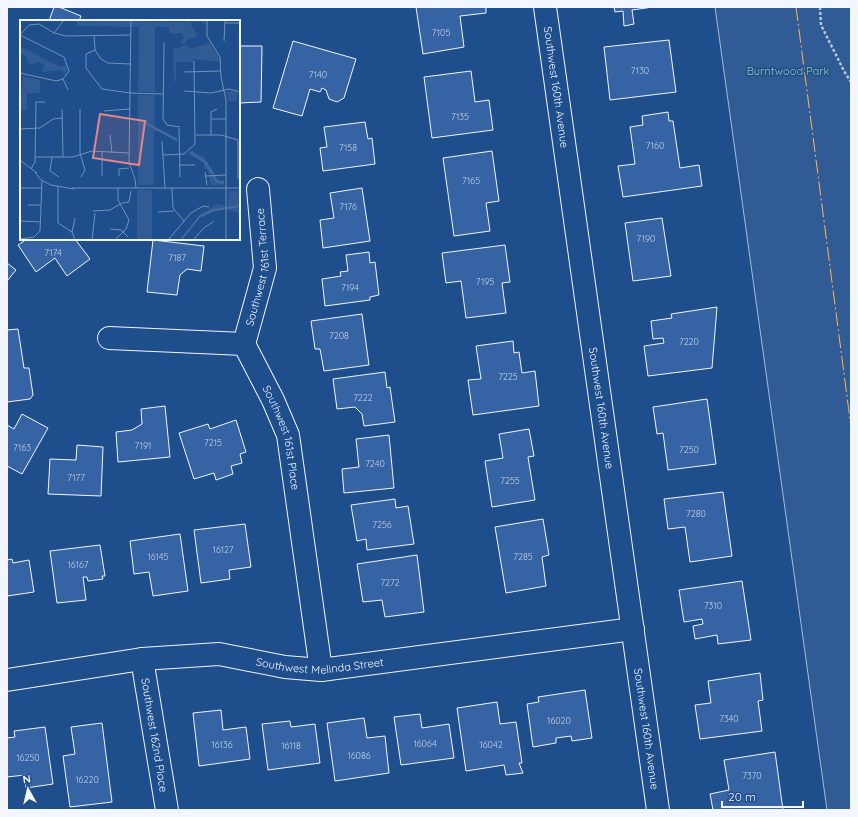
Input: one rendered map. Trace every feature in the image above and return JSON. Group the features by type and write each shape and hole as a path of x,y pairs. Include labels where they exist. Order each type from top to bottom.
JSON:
{"street":[{"name":"Southwest 160th Avenue","path":"545,7 658,810"},
{"name":"Southwest 161st Terrace","path":"244,344 266,268 258,189"},
{"path":"110,338 244,344"},
{"name":"Southwest 161st Place","path":"244,344 274,400 288,435 321,670"},
{"name":"Southwest Melinda Street","path":"7,680 142,659 219,654 285,667 321,670 633,629"},
{"name":"Southwest 162nd Place","path":"142,659 167,810"}],"path":[{"path":"820,7 822,25 844,71 851,82"}],"shaded area":[{"name":"Burntwood Park","path":"715,7 851,7 851,810 827,810"}],"building":[{"path":"54,7 59,7 81,16 79,20 49,20"},
{"path":"416,7 486,7 486,13 460,16 464,47 423,54"},
{"path":"614,7 653,7 632,10 634,24 624,26 623,11 615,12"},
{"path":"669,40 676,92 610,100 604,47"},
{"path":"293,41 356,59 344,98 337,102 329,99 326,90 322,88 320,92 310,89 302,116 273,108"},
{"path":"240,46 262,46 261,102 240,103"},
{"path":"471,71 475,102 489,100 493,130 432,138 424,77"},
{"path":"668,112 669,121 673,121 680,168 699,165 702,186 623,197 618,166 635,164 630,127 643,125 642,116"},
{"path":"365,122 368,139 372,138 375,164 323,171 320,148 327,147 324,127"},
{"path":"492,151 499,201 486,203 490,231 454,236 443,158"},
{"path":"362,188 370,241 323,248 320,220 334,218 330,193"},
{"path":"662,218 671,276 633,281 625,223"},
{"path":"26,240 76,240 90,259 67,276 55,258 36,272 18,245"},
{"path":"153,240 204,246 201,271 187,269 180,275 177,295 147,292"},
{"path":"505,245 510,282 502,283 506,313 466,318 461,281 446,283 442,253"},
{"path":"369,252 370,263 375,262 379,295 370,297 370,300 325,306 322,279 341,276 340,272 348,271 346,255"},
{"path":"7,263 16,270 7,281"},
{"path":"717,307 712,368 648,376 644,346 664,343 663,338 653,339 651,321 672,318 671,314"},
{"path":"362,314 369,365 324,371 320,349 315,349 311,321"},
{"path":"18,329 24,368 29,368 33,395 30,399 7,402 7,330"},
{"path":"513,341 514,353 519,352 522,373 535,371 539,406 473,415 468,380 481,379 476,346"},
{"path":"385,372 387,388 390,387 395,422 364,426 362,414 355,407 337,409 333,379"},
{"path":"707,399 716,464 668,470 663,433 657,434 653,407"},
{"path":"165,406 170,457 118,462 116,432 132,430 142,424 141,409"},
{"path":"22,414 48,428 22,474 7,466 7,425 14,429"},
{"path":"236,420 246,452 240,454 242,463 231,466 233,474 216,480 214,473 194,479 179,433 208,424 210,429"},
{"path":"529,429 534,456 528,457 535,500 492,507 485,461 503,458 499,434"},
{"path":"389,435 394,488 344,493 342,469 359,467 356,439"},
{"path":"77,445 103,447 101,496 48,494 50,459 76,460"},
{"path":"723,492 732,556 690,562 685,527 668,529 664,499"},
{"path":"395,499 396,508 408,506 414,544 367,550 366,539 357,541 351,505"},
{"path":"543,519 549,555 542,557 546,586 506,593 495,527"},
{"path":"245,524 251,567 229,570 230,579 201,583 194,530"},
{"path":"180,534 188,591 153,596 149,572 134,574 130,541"},
{"path":"100,545 105,576 102,576 103,579 88,581 87,577 83,577 86,600 57,603 50,551"},
{"path":"417,555 424,612 385,617 382,600 363,602 357,564"},
{"path":"12,559 13,563 29,560 34,592 7,596 7,560"},
{"path":"742,581 751,640 718,644 717,635 695,639 693,626 703,624 702,619 684,622 679,590"},
{"path":"760,673 763,700 758,701 762,731 700,739 695,705 711,703 708,681"},
{"path":"585,690 592,738 572,741 571,736 556,738 556,743 533,747 527,704 539,702 538,697"},
{"path":"497,702 500,724 516,722 522,763 519,763 523,773 506,775 504,765 466,771 457,708"},
{"path":"221,710 223,730 246,727 250,759 199,766 193,713"},
{"path":"420,714 422,728 449,724 454,758 401,765 394,717"},
{"path":"364,718 367,738 385,736 389,773 335,781 327,723"},
{"path":"290,721 291,727 315,724 320,763 268,770 262,724"},
{"path":"102,723 112,802 70,807 63,756 75,754 71,727"},
{"path":"45,727 53,784 26,788 25,775 7,777 7,738 15,737 14,731"},
{"path":"775,752 783,810 713,810 710,794 729,790 724,760"}],"power":[{"path":"796,7 851,427"}]}
